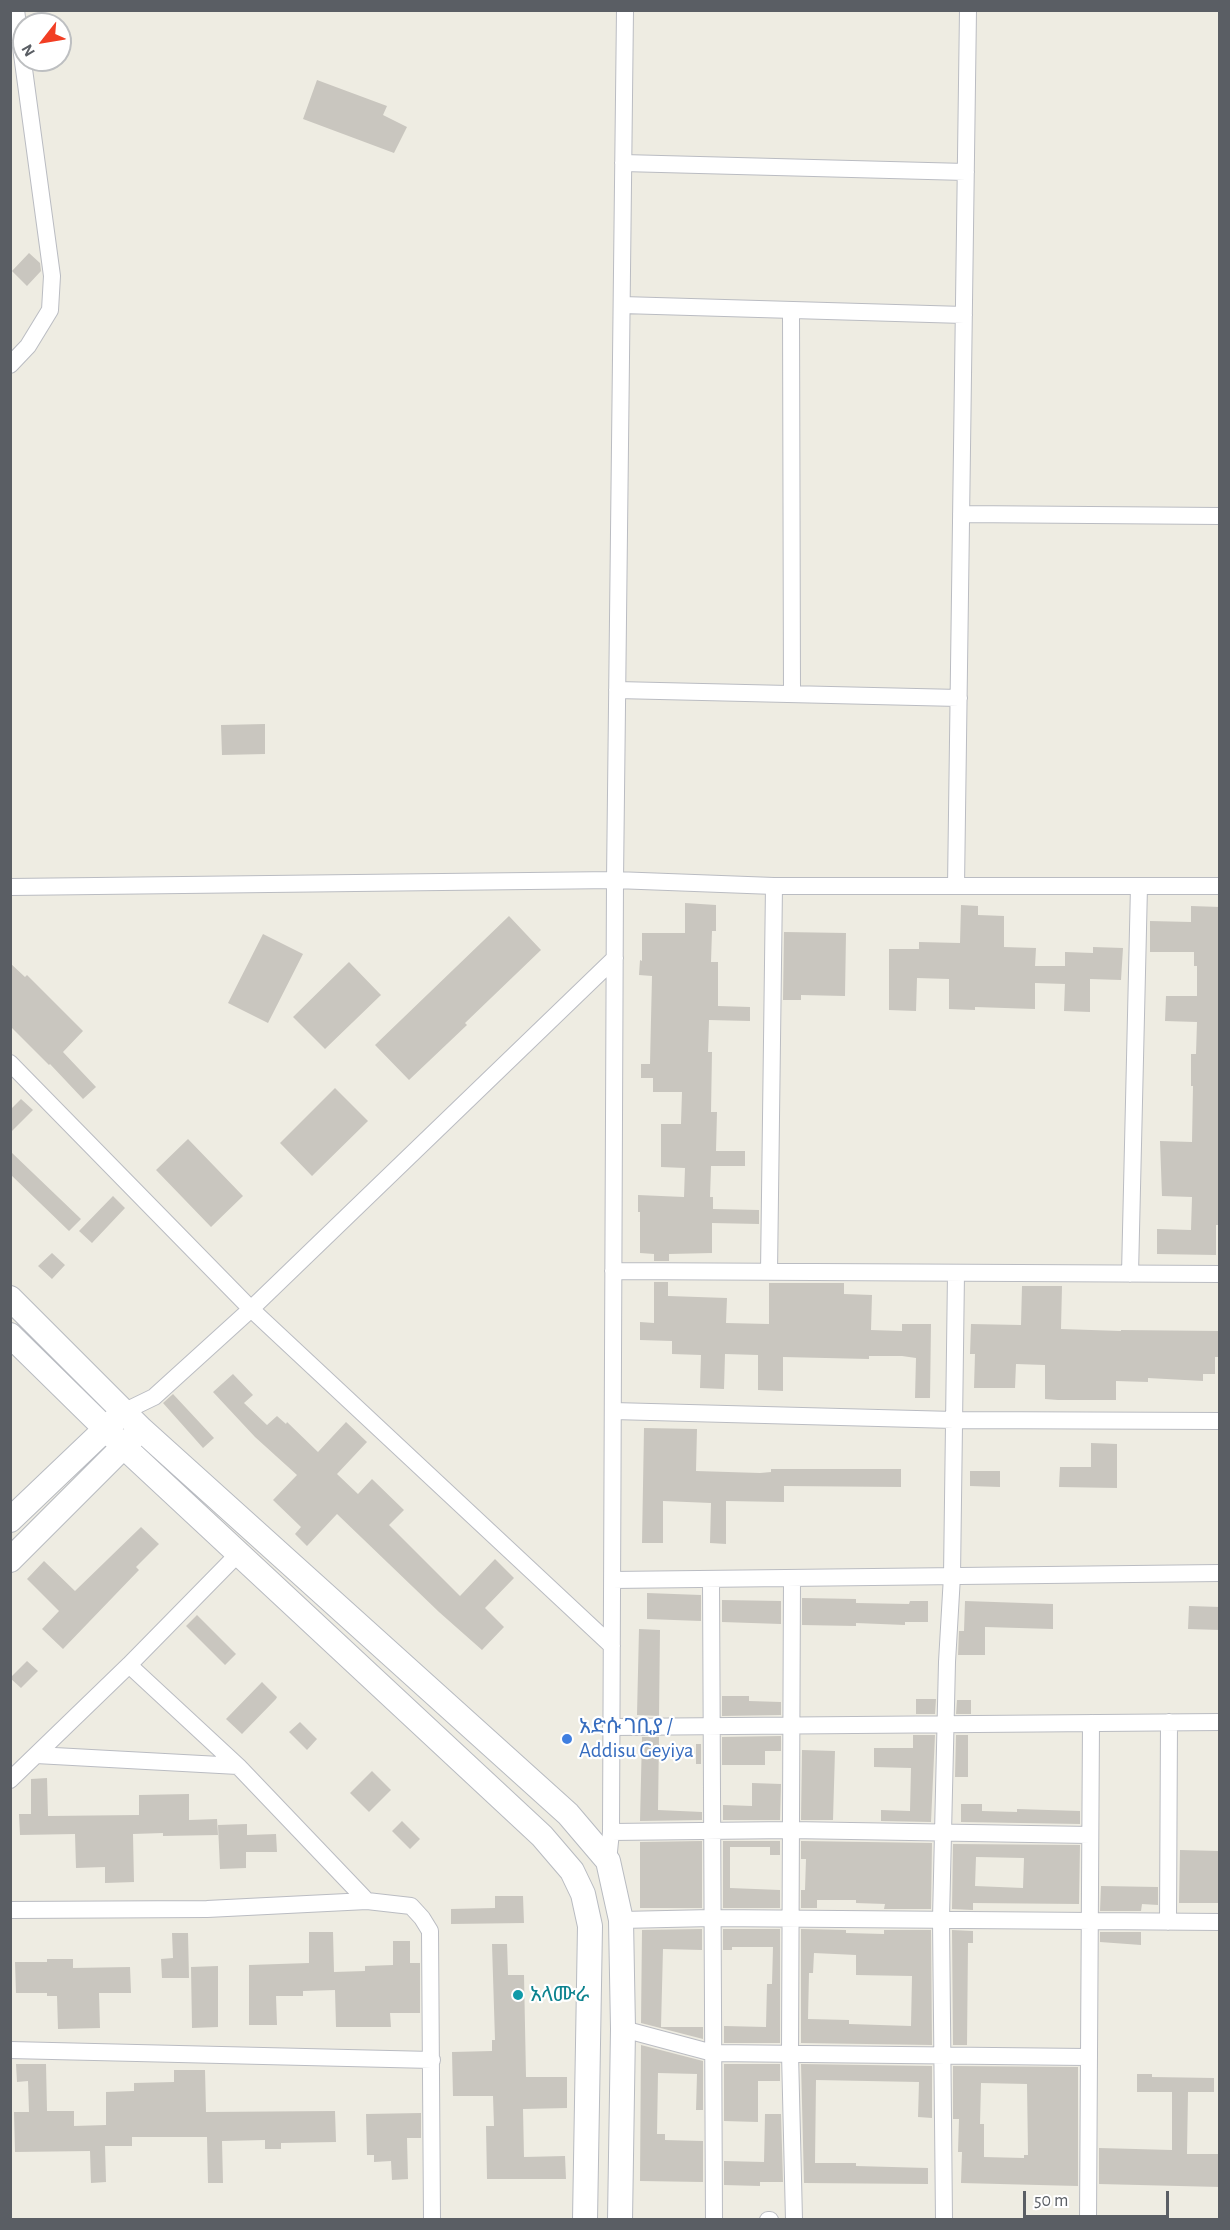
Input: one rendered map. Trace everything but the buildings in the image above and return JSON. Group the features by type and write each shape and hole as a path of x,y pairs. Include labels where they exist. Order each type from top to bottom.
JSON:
{"main road":[{"path":"12,1301 141,1429 568,1814 608,1861 621,1920 623,2029 621,2220"},
{"path":"10,1335 114,1438 542,1836 572,1870 583,1894 590,1926 585,2220"},
{"path":"10,1560 114,1438 123,1412"},
{"path":"10,1520 114,1438 141,1429"}],"street":[{"path":"10,365 28,346 50,310 52,276 16,10"},
{"path":"608,1861 612,1646 615,880 625,10"},
{"path":"956,886 968,10"},
{"path":"623,163 966,172"},
{"path":"622,305 964,315"},
{"path":"791,310 792,694"},
{"path":"961,514 1220,516"},
{"path":"617,690 959,698"},
{"path":"10,887 615,880 774,886 1220,886"},
{"path":"769,1272 774,886"},
{"path":"1130,1274 1139,886"},
{"path":"123,1412 154,1397 251,1310 615,958"},
{"path":"10,1063 251,1310 612,1646"},
{"path":"613,1271 1220,1274"},
{"path":"944,2220 941,1919 947,1662 952,1576 956,1273"},
{"path":"141,1429 154,1397"},
{"path":"613,1411 954,1420 1220,1421"},
{"path":"10,1780 129,1665 238,1554"},
{"path":"612,1580 1220,1573"},
{"path":"792,1578 790,2053 794,2220"},
{"path":"711,1579 714,2220"},
{"path":"129,1665 238,1766 367,1901"},
{"path":"1168,1922 1169,1722"},
{"path":"611,1727 1220,1722"},
{"path":"1088,2220 1091,1723"},
{"path":"36,1755 238,1766"},
{"path":"610,1832 791,1830 1090,1835"},
{"path":"10,1910 207,1909 367,1901 411,1906 430,1931 432,2220"},
{"path":"621,1920 792,1918 1220,1922"},
{"path":"623,2029 713,2053 1088,2057"},
{"path":"10,2050 432,2060"}],"place":[{"name":"አድሱ ገቢያ / Addisu Geyiya","path":"567,1739"},
{"name":"አላሙራ","path":"518,1995"}]}
